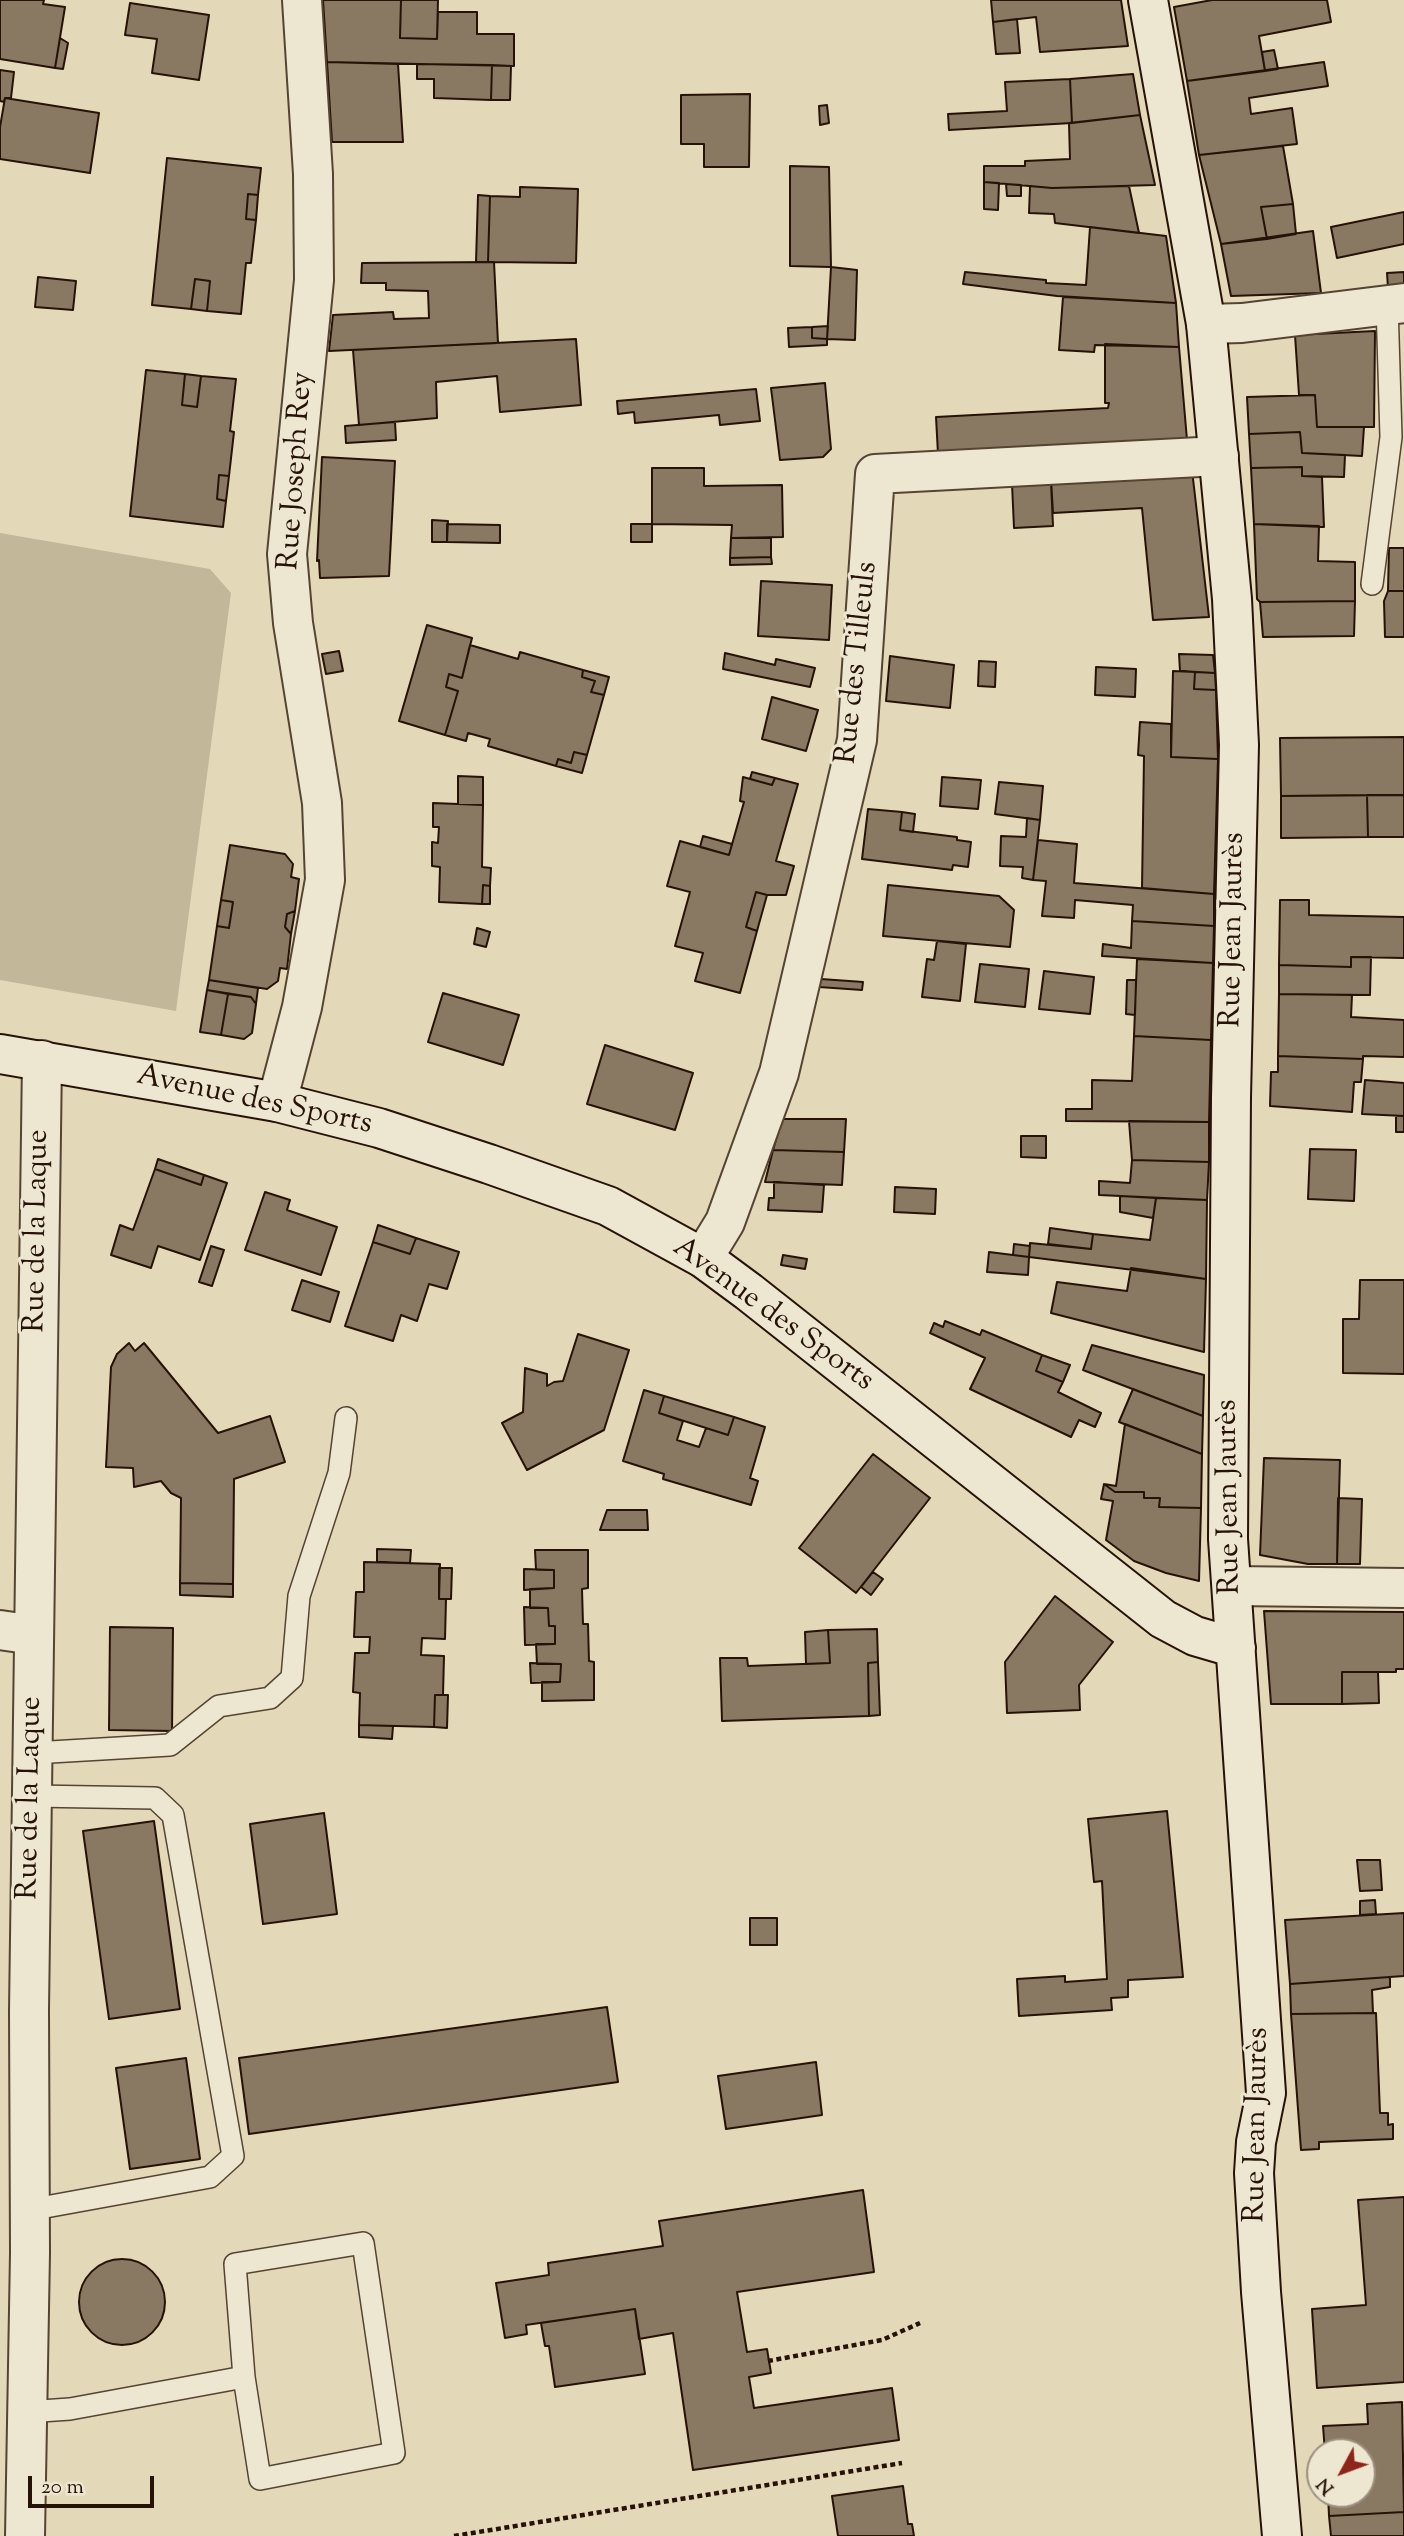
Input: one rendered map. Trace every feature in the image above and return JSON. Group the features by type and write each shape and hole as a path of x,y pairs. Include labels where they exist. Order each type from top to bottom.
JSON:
{"street":[{"name":"Rue Joseph Rey","path":"277,1102 302,1007 325,880 323,803 293,623 287,554 314,280 313,174 302,0"},
{"name":"Rue Jean Jaurès","path":"1148,0 1206,324 1232,599 1239,745 1231,1097 1228,1530 1265,2093 1256,2142 1254,2173 1261,2292 1283,2536"},
{"path":"1206,324 1241,323 1395,303"},
{"name":"Rue des Tilleuls","path":"703,1258 725,1222 779,1073 857,740 875,474 1219,456"},
{"name":"Avenue des Sports","path":"0,1054 277,1102 379,1128 608,1206 703,1258 1163,1619 1195,1636 1236,1648"},
{"name":"Rue de la Laque","path":"25,2536 26,2412 15,2254 29,2210 33,1753 17,1632 42,1060"},
{"path":"1232,1586 1404,1588"}],"lane":[{"path":"1372,584 1391,437 1395,303"},
{"path":"33,1753 170,1745 219,1706 270,1698 292,1678 299,1596 339,1473 346,1418"},
{"path":"29,2210 210,2177 233,2156 173,1815 155,1798 32,1796"},
{"path":"363,2243 394,2453 260,2479 244,2378 235,2264 363,2243"},
{"path":"26,2412 70,2409 244,2378"}],"path":[{"path":"768,2361 882,2340 920,2323"},
{"path":"454,2536 902,2463"}],"shaded area":[{"path":"0,533 210,569 231,593 176,1011 0,980"}],"building":[{"path":"0,0 44,0 43,4 65,7 55,68 0,59"},
{"path":"323,0 401,0 400,38 437,39 438,12 477,12 477,34 514,34 514,66 327,62"},
{"path":"401,0 438,0 437,39 400,38"},
{"path":"991,0 1121,0 1128,46 1040,52 1036,17 993,22"},
{"path":"1212,0 1327,0 1331,22 1259,36 1265,71 1187,81 1174,7"},
{"path":"130,3 209,15 199,80 152,73 157,39 125,35"},
{"path":"1017,19 1020,53 996,54 993,22"},
{"path":"60,38 68,43 63,69 55,68"},
{"path":"1274,50 1278,69 1265,71 1262,52"},
{"path":"327,62 398,64 403,142 332,142"},
{"path":"1324,62 1328,86 1249,98 1251,114 1292,108 1297,144 1199,155 1187,81"},
{"path":"417,64 492,65 491,100 434,98 434,79 417,79"},
{"path":"492,65 511,66 510,100 491,100"},
{"path":"0,70 14,72 11,98 5,98 4,102 0,101"},
{"path":"1133,74 1140,115 1072,123 1070,79"},
{"path":"1070,79 1072,123 949,130 948,114 1007,111 1005,82"},
{"path":"750,94 749,167 704,167 704,144 681,144 681,95"},
{"path":"5,98 99,113 90,173 0,159 0,127"},
{"path":"827,105 829,123 820,125 819,106"},
{"path":"1140,115 1155,185 1052,188 984,182 984,166 1025,166 1025,161 1070,159 1069,123"},
{"path":"1283,146 1293,204 1261,207 1267,239 1221,244 1199,155"},
{"path":"167,158 261,168 258,195 248,194 246,219 256,220 251,263 246,263 241,314 207,311 210,281 195,279 191,309 152,305"},
{"path":"790,166 829,167 831,267 790,266"},
{"path":"984,182 999,183 998,210 984,209"},
{"path":"1006,184 1021,185 1021,196 1007,196"},
{"path":"1030,186 1129,186 1139,233 1055,223 1054,214 1029,213"},
{"path":"520,187 578,189 576,263 488,262 490,196 520,197"},
{"path":"248,194 258,195 256,220 246,219"},
{"path":"478,195 490,196 488,262 476,262"},
{"path":"1293,204 1296,234 1267,239 1261,207"},
{"path":"1404,212 1404,244 1337,258 1331,227"},
{"path":"1090,227 1166,236 1176,303 1057,296 963,284 965,272 1046,280 1046,283 1086,285"},
{"path":"1313,231 1321,293 1231,296 1221,244"},
{"path":"494,262 498,343 329,351 333,315 393,312 394,319 429,318 428,291 386,290 386,283 361,283 362,263"},
{"path":"831,267 857,270 855,340 827,339"},
{"path":"1404,272 1404,286 1388,288 1387,273"},
{"path":"38,277 76,281 73,310 35,307"},
{"path":"195,279 210,281 207,311 191,309"},
{"path":"1063,297 1176,303 1179,347 1095,345 1094,352 1059,350"},
{"path":"828,326 827,339 812,338 812,327"},
{"path":"812,327 812,338 827,339 827,345 789,347 788,328"},
{"path":"1375,331 1374,427 1317,427 1315,395 1299,395 1295,335"},
{"path":"576,339 581,405 500,412 497,376 436,382 437,418 359,425 353,350"},
{"path":"1105,344 1179,347 1187,440 938,454 936,417 1108,408 1109,403 1105,403"},
{"path":"146,370 185,374 182,405 197,407 201,376 236,379 230,431 234,432 229,476 219,475 217,499 226,501 223,527 130,516"},
{"path":"185,374 201,376 197,407 182,405"},
{"path":"825,383 831,449 823,457 780,460 771,388"},
{"path":"756,389 760,421 720,425 719,415 635,423 634,412 618,414 617,401"},
{"path":"1315,395 1317,427 1364,427 1362,456 1302,453 1300,432 1249,434 1247,397"},
{"path":"395,422 396,440 346,443 345,426"},
{"path":"1300,432 1302,453 1345,455 1344,477 1302,476 1302,467 1251,468 1249,434"},
{"path":"322,457 395,461 389,576 320,578 319,560 317,561"},
{"path":"1302,467 1302,476 1322,477 1324,527 1254,524 1251,468"},
{"path":"652,468 704,468 704,486 782,485 783,537 731,538 732,525 652,524"},
{"path":"1192,470 1209,617 1153,620 1142,508 1053,513 1051,479"},
{"path":"219,475 229,476 226,501 217,499"},
{"path":"1051,482 1053,526 1014,528 1012,484"},
{"path":"432,520 448,521 447,542 432,542"},
{"path":"447,524 500,525 500,543 447,542"},
{"path":"631,524 652,524 652,542 631,542"},
{"path":"1254,524 1319,526 1318,561 1355,562 1355,601 1260,602 1257,599"},
{"path":"731,538 771,538 771,557 730,558"},
{"path":"1389,548 1404,548 1404,591 1388,591"},
{"path":"771,557 772,564 730,565 730,558"},
{"path":"761,581 832,585 829,640 758,636"},
{"path":"1388,591 1404,591 1404,637 1385,637 1384,601"},
{"path":"1355,601 1354,636 1263,637 1260,602"},
{"path":"427,625 472,638 462,678 449,674 446,687 458,691 445,735 399,721"},
{"path":"470,645 518,659 520,652 583,670 582,677 595,681 591,692 604,695 587,755 574,752 571,763 558,759 556,766 488,746 490,739 468,733 466,741 445,735 458,691 446,687 449,674 462,678"},
{"path":"339,651 343,671 326,674 322,654"},
{"path":"725,653 775,665 776,659 815,668 810,687 723,669"},
{"path":"1179,654 1213,655 1215,673 1180,671"},
{"path":"890,656 954,665 950,708 886,701"},
{"path":"979,661 996,662 995,687 978,686"},
{"path":"1096,667 1136,669 1135,697 1095,695"},
{"path":"583,670 609,677 604,695 591,692 595,681 582,677"},
{"path":"1173,671 1195,672 1194,689 1216,690 1218,759 1171,757"},
{"path":"1195,672 1215,673 1216,690 1194,689"},
{"path":"772,697 818,710 806,751 762,739"},
{"path":"1140,722 1171,724 1171,757 1218,759 1214,894 1142,888 1144,756 1138,755"},
{"path":"1404,737 1404,795 1281,796 1280,738"},
{"path":"574,752 587,755 582,773 556,766 558,759 571,763"},
{"path":"752,772 775,778 772,785 750,779"},
{"path":"458,776 483,777 483,805 458,804"},
{"path":"743,777 772,785 775,778 798,784 776,861 794,866 786,895 756,892 746,927 757,931 740,993 695,981 703,953 675,946 690,892 667,886 680,841 729,855 744,802 740,801"},
{"path":"942,777 981,780 978,809 940,806"},
{"path":"999,782 1043,786 1040,820 995,814"},
{"path":"1367,795 1404,795 1404,837 1368,837"},
{"path":"1367,795 1368,837 1281,838 1281,796"},
{"path":"433,803 483,805 482,867 491,868 490,886 483,885 482,904 439,902 440,867 432,866 432,842 438,843 439,827 433,827"},
{"path":"868,809 902,812 900,830 957,837 957,840 971,842 968,867 953,865 952,870 862,859"},
{"path":"902,812 915,814 913,832 900,830"},
{"path":"1027,818 1040,820 1033,880 1022,878 1023,867 1000,866 1001,836 1026,837"},
{"path":"703,836 732,844 729,855 700,847"},
{"path":"1038,840 1077,844 1074,883 1214,894 1214,926 1132,921 1133,905 1075,900 1074,918 1042,916 1046,881 1033,880"},
{"path":"230,845 285,854 293,864 291,877 299,879 295,911 287,914 285,927 291,934 287,969 280,968 278,981 267,989 209,980 217,926 229,928 233,902 221,900"},
{"path":"483,885 490,886 490,904 482,904"},
{"path":"888,885 999,896 1014,910 1010,947 883,936"},
{"path":"756,892 767,895 757,931 746,927"},
{"path":"221,900 233,902 229,928 217,926"},
{"path":"1280,900 1309,900 1309,915 1404,917 1404,958 1351,957 1351,967 1279,965"},
{"path":"295,911 291,934 285,927 287,914"},
{"path":"1132,921 1214,926 1213,963 1102,956 1103,944 1131,948"},
{"path":"477,928 490,932 486,947 474,944"},
{"path":"937,941 966,944 960,1001 922,997 927,959 934,960"},
{"path":"1351,957 1371,957 1370,995 1279,994 1279,965 1351,967"},
{"path":"1137,959 1213,963 1211,1040 1134,1036"},
{"path":"980,964 1029,969 1025,1007 975,1002"},
{"path":"1044,971 1094,977 1090,1014 1039,1009"},
{"path":"821,979 863,982 862,990 819,987"},
{"path":"209,980 258,988 256,1004 251,997 207,990"},
{"path":"1127,980 1136,980 1135,1015 1126,1014"},
{"path":"207,990 228,994 221,1035 200,1032"},
{"path":"443,993 519,1015 503,1065 428,1042"},
{"path":"228,994 251,997 256,1004 252,1033 244,1039 221,1035"},
{"path":"1279,994 1352,995 1351,1017 1404,1020 1404,1057 1363,1056 1363,1059 1278,1056"},
{"path":"1134,1036 1211,1040 1209,1122 1066,1121 1066,1109 1092,1109 1092,1080 1132,1081"},
{"path":"605,1045 693,1073 675,1130 587,1104"},
{"path":"1278,1056 1363,1059 1361,1082 1354,1082 1352,1112 1270,1106 1271,1072 1278,1072"},
{"path":"1365,1080 1404,1083 1404,1116 1362,1114"},
{"path":"1396,1116 1404,1116 1404,1132 1396,1132"},
{"path":"782,1119 846,1119 844,1152 773,1150"},
{"path":"1129,1121 1209,1122 1209,1162 1132,1160"},
{"path":"1021,1136 1046,1136 1046,1158 1021,1157"},
{"path":"1310,1149 1356,1150 1354,1201 1308,1199"},
{"path":"773,1150 844,1152 842,1185 765,1182"},
{"path":"158,1159 204,1175 201,1185 155,1169"},
{"path":"1132,1160 1209,1162 1207,1200 1099,1195 1099,1181 1130,1183"},
{"path":"155,1169 201,1185 204,1175 227,1183 200,1260 158,1246 151,1268 111,1255 120,1225 133,1230"},
{"path":"774,1182 824,1185 822,1212 768,1210 769,1198 774,1198"},
{"path":"895,1187 936,1189 935,1214 894,1212"},
{"path":"265,1192 290,1200 287,1210 337,1227 321,1275 245,1250"},
{"path":"1120,1196 1156,1198 1153,1218 1120,1212"},
{"path":"1156,1198 1207,1200 1206,1279 1029,1257 1030,1243 1091,1249 1093,1234 1150,1240"},
{"path":"378,1225 416,1238 410,1254 373,1242"},
{"path":"1050,1228 1093,1234 1091,1249 1048,1244"},
{"path":"416,1238 459,1252 447,1289 429,1284 417,1321 401,1315 393,1341 345,1326 373,1242 410,1254"},
{"path":"1014,1244 1030,1246 1029,1257 1013,1255"},
{"path":"211,1246 224,1250 212,1286 199,1282"},
{"path":"989,1252 1029,1257 1028,1275 987,1272"},
{"path":"783,1255 807,1259 805,1269 781,1265"},
{"path":"1131,1268 1206,1279 1204,1352 1051,1313 1057,1282 1127,1291"},
{"path":"302,1280 339,1292 330,1322 292,1310"},
{"path":"1360,1280 1404,1280 1404,1374 1343,1373 1343,1319 1359,1319"},
{"path":"945,1321 980,1335 982,1330 1042,1355 1036,1371 1063,1382 1058,1392 1101,1413 1095,1427 1079,1420 1071,1437 970,1389 985,1358 930,1333 934,1323 943,1327"},
{"path":"578,1334 629,1350 604,1430 527,1470 502,1423 523,1412 525,1368 547,1374 547,1386 563,1381"},
{"path":"129,1343 135,1351 144,1343 218,1433 270,1416 285,1462 234,1479 233,1584 180,1583 181,1498 171,1493 161,1481 134,1487 133,1468 106,1467 111,1367 117,1354"},
{"path":"1092,1345 1204,1375 1203,1416 1083,1370"},
{"path":"1042,1355 1070,1365 1063,1382 1036,1371"},
{"path":"1133,1389 1203,1416 1202,1454 1119,1422"},
{"path":"644,1390 664,1396 659,1413 683,1421 677,1440 699,1447 706,1428 728,1435 734,1417 765,1427 750,1478 758,1481 751,1505 663,1479 664,1474 623,1461"},
{"path":"664,1396 734,1417 728,1435 659,1413"},
{"path":"1125,1424 1202,1454 1201,1508 1159,1507 1160,1498 1144,1498 1144,1492 1115,1492 1104,1484 1116,1486"},
{"path":"873,1454 930,1498 856,1593 799,1548"},
{"path":"1264,1458 1340,1460 1337,1564 1308,1564 1260,1555"},
{"path":"1104,1484 1115,1492 1144,1492 1144,1498 1160,1498 1159,1507 1201,1508 1199,1581 1134,1561 1106,1540 1113,1501 1101,1499"},
{"path":"1338,1498 1362,1499 1360,1564 1337,1564"},
{"path":"607,1510 647,1510 648,1530 600,1530"},
{"path":"377,1549 411,1550 410,1563 377,1562"},
{"path":"535,1550 588,1550 588,1588 582,1589 583,1624 588,1624 589,1661 594,1662 594,1700 542,1701 542,1682 560,1682 561,1664 537,1664 536,1644 555,1644 555,1626 549,1626 548,1608 530,1608 530,1589 554,1588 554,1570 536,1570"},
{"path":"364,1562 440,1564 439,1599 446,1599 445,1639 422,1638 421,1655 444,1656 443,1695 435,1695 434,1727 359,1725 360,1693 353,1692 355,1653 369,1653 370,1637 354,1637 356,1592 364,1592"},
{"path":"439,1568 452,1568 451,1599 439,1599"},
{"path":"524,1569 554,1570 554,1588 524,1590"},
{"path":"873,1572 883,1579 871,1595 861,1587"},
{"path":"180,1583 233,1584 233,1597 180,1595"},
{"path":"1055,1596 1113,1642 1079,1685 1080,1710 1007,1713 1005,1662"},
{"path":"524,1607 548,1608 549,1626 555,1626 555,1644 525,1645"},
{"path":"1264,1611 1404,1612 1404,1669 1396,1669 1396,1672 1342,1672 1342,1704 1271,1704"},
{"path":"110,1627 173,1628 172,1731 109,1730"},
{"path":"877,1629 878,1662 868,1663 869,1716 722,1721 720,1658 747,1658 748,1666 830,1663 828,1630"},
{"path":"828,1630 830,1663 806,1664 805,1632"},
{"path":"878,1662 880,1715 869,1716 868,1663"},
{"path":"530,1663 561,1664 560,1682 531,1683"},
{"path":"1342,1672 1378,1672 1379,1703 1342,1704"},
{"path":"435,1695 448,1695 447,1728 434,1727"},
{"path":"359,1725 393,1726 392,1739 359,1737"},
{"path":"1167,1811 1183,1977 1128,1980 1128,1997 1111,1998 1112,2010 1019,2016 1017,1979 1065,1976 1065,1982 1107,1979 1102,1881 1094,1882 1088,1819"},
{"path":"324,1813 337,1914 263,1924 250,1824"},
{"path":"154,1821 180,2009 109,2019 83,1831"},
{"path":"1357,1860 1380,1860 1382,1890 1360,1891"},
{"path":"1375,1900 1376,1914 1360,1915 1360,1901"},
{"path":"1404,1913 1404,1976 1290,1984 1285,1920"},
{"path":"750,1918 777,1918 777,1945 750,1945"},
{"path":"1390,1977 1390,1987 1372,1990 1373,2013 1291,2014 1290,1984"},
{"path":"607,2007 618,2082 249,2134 239,2058"},
{"path":"1376,2013 1380,2113 1388,2113 1388,2125 1393,2124 1393,2139 1319,2142 1319,2149 1301,2150 1291,2014"},
{"path":"186,2058 200,2159 130,2169 116,2068"},
{"path":"816,2062 822,2115 726,2129 718,2076"},
{"path":"863,2190 874,2272 737,2292 747,2352 767,2349 771,2373 749,2377 754,2408 892,2388 899,2440 693,2470 673,2333 639,2339 635,2309 526,2325 527,2334 505,2338 496,2283 549,2275 548,2263 663,2246 659,2221"},
{"path":"1404,2197 1404,2382 1317,2388 1312,2309 1366,2305 1358,2200"},
{"path":"122,2259 138,2263 152,2272 161,2286 165,2302 161,2318 152,2332 138,2341 122,2345 106,2341 92,2332 83,2318 79,2302 83,2286 92,2272 106,2263"},
{"path":"635,2309 645,2374 555,2387 549,2346 545,2346 541,2323"},
{"path":"1402,2402 1404,2512 1329,2516 1329,2508 1376,2508 1376,2438 1324,2438 1323,2426 1368,2424 1367,2404"},
{"path":"903,2486 908,2524 912,2524 914,2536 838,2536 832,2496"},
{"path":"1404,2512 1404,2536 1331,2536 1329,2516"}]}
